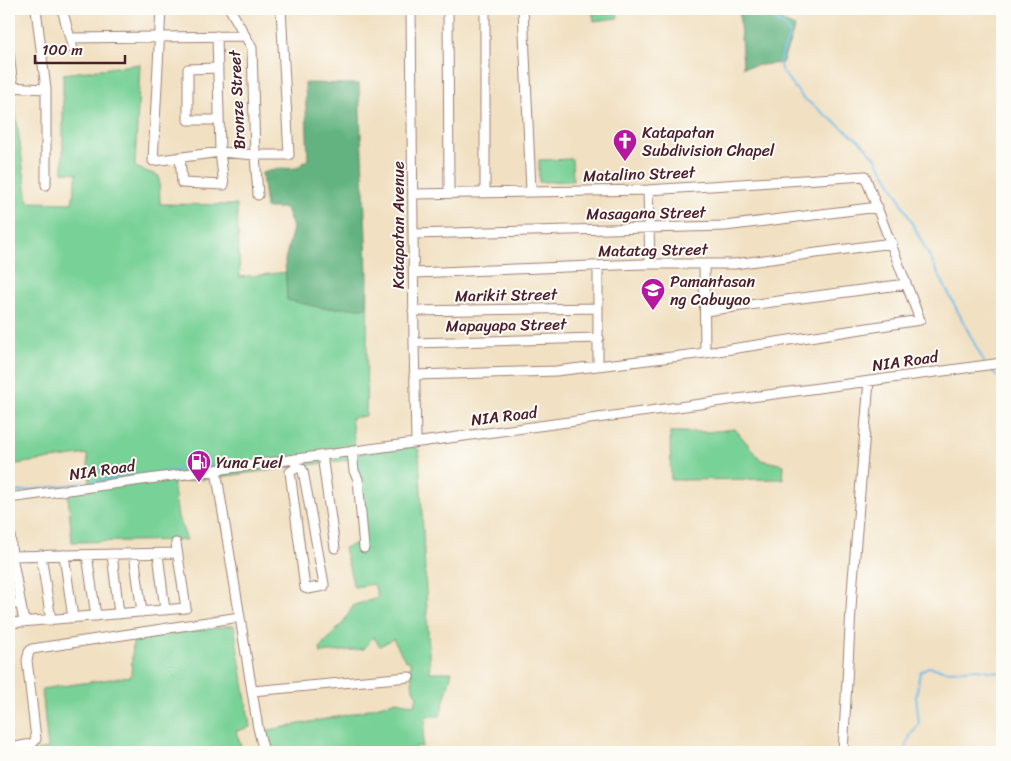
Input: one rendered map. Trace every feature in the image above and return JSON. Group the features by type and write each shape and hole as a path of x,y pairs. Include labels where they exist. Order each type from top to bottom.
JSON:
{"street":[{"path":"36,9 46,89 46,185"},
{"path":"62,9 74,49"},
{"path":"161,9 153,161 220,152 289,155 281,9"},
{"name":"Bronze Street","path":"230,9 252,48 258,195"},
{"name":"Katapatan Avenue","path":"411,9 416,442"},
{"path":"448,9 449,192"},
{"path":"485,9 485,192"},
{"path":"523,9 531,191"},
{"path":"180,157 182,183 224,185 220,152 217,36"},
{"path":"70,38 246,36"},
{"path":"9,53 11,87 46,89"},
{"path":"218,68 188,69 188,120 219,120"},
{"name":"Matalino Street","path":"413,194 648,190 865,176 878,207"},
{"path":"648,190 650,264"},
{"path":"414,375 556,371 705,353 920,320 878,207"},
{"name":"Masagana Street","path":"414,234 725,226 878,207"},
{"name":"Matatag Street","path":"414,273 650,264 734,264 892,243"},
{"path":"704,264 705,353"},
{"path":"598,266 598,365"},
{"path":"704,311 906,284"},
{"name":"Marikit Street","path":"414,311 598,308"},
{"name":"Mapayapa Street","path":"414,343 599,338"},
{"name":"NIA Road","path":"9,498 216,470 296,464 322,455 1002,363"},
{"path":"843,752 852,592 869,381"},
{"path":"352,451 354,471 358,479 364,548"},
{"path":"322,455 335,548"},
{"path":"296,464 303,471 324,585 308,589 305,588 290,472 296,464"},
{"path":"216,470 258,728 264,752"},
{"path":"297,525 312,523"},
{"path":"9,534 13,581 21,604 24,622"},
{"path":"9,624 186,608 176,544"},
{"path":"112,554 119,614"},
{"path":"134,554 142,612"},
{"path":"158,554 165,610"},
{"path":"10,556 178,554"},
{"path":"41,555 51,620"},
{"path":"64,555 73,618"},
{"path":"87,555 96,616"},
{"path":"9,604 21,604"},
{"path":"9,748 32,744 36,739 27,660 32,649 240,617"},
{"path":"252,691 409,677"}],"green space":[{"path":"592,9 616,9 618,18 594,21"},
{"path":"739,9 777,9 782,21 795,27 782,63 743,67"},
{"path":"140,64 135,167 159,176 160,204 237,205 240,277 318,269 368,271 366,416 351,418 356,454 413,446 419,450 430,672 452,672 440,716 426,716 422,747 416,746 415,752 271,752 264,731 351,714 397,701 414,705 417,697 413,689 410,662 405,660 393,639 380,646 373,637 364,649 321,653 320,648 342,624 354,605 378,598 374,584 354,587 344,548 363,541 355,459 173,483 178,517 187,540 72,542 68,494 91,490 87,454 9,465 9,102 14,102 28,202 72,203 77,173 63,172 63,74"},
{"path":"305,83 359,84 367,308 323,308 287,300 285,260 293,228 286,208 266,208 262,173 277,169 297,168 308,159"},
{"path":"572,159 573,181 539,182 539,160"},
{"path":"735,429 761,460 784,465 783,479 671,480 670,432 707,432"},
{"path":"234,625 250,727 236,731 243,752 30,752 48,749 42,689 131,676 133,640"}],"waterway":[{"path":"769,9 790,34 779,63 782,71 802,97 860,141 875,157 895,190 984,362"},
{"path":"989,367 995,375 1002,378"},
{"path":"9,493 216,465"},
{"path":"904,752 910,736 919,724 916,696 920,672 928,667 949,671 977,669 1002,673"}],"place":[{"name":"Katapatan Subdivision Chapel","path":"625,162"},
{"name":"Pamantasan ng Cabuyao","path":"653,311"},
{"name":"Yuna Fuel","path":"199,483"}]}
